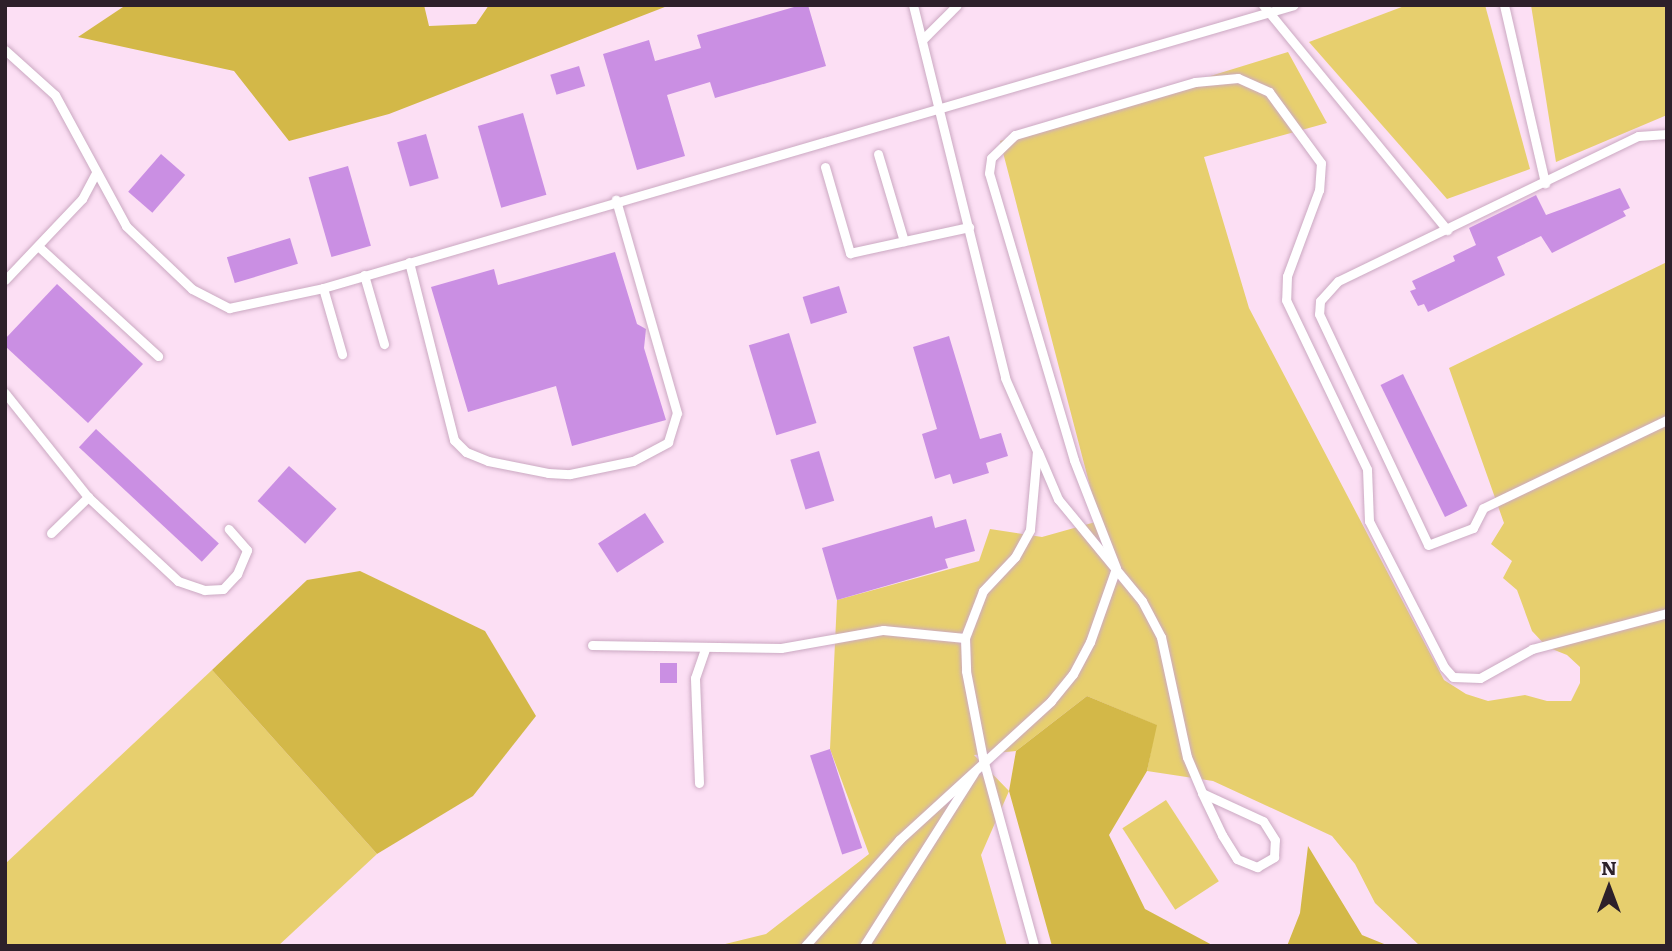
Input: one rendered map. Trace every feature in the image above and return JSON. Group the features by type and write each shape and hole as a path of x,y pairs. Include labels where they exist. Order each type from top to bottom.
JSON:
{"lane":[{"path":"913,5 1005,377 1058,499 1081,532 1116,568 1142,601 1161,637 1176,717 1202,793 1237,859 1257,867 1274,857 1275,840 1263,821 1202,793"},
{"path":"922,40 940,27 957,5"},
{"path":"1263,5 1447,230"},
{"path":"5,50 55,95 126,226 207,299 229,308 323,288 616,200 1294,5"},
{"path":"1504,5 1545,183"},
{"path":"916,19 940,27"},
{"path":"805,946 899,841 983,759 1051,701 1073,674 1090,642 1116,568 1074,460 989,173 991,158 1016,135 1075,114 1195,82 1238,78 1269,92 1321,163 1319,190 1287,276 1286,300 1367,469 1369,521 1444,667 1453,677 1480,678 1532,649 1667,613"},
{"path":"1667,134 1638,136 1338,281 1320,301 1318,314 1428,545 1473,528 1483,508 1667,420"},
{"path":"878,154 904,241"},
{"path":"825,167 850,253 968,227"},
{"path":"5,280 82,199 96,173"},
{"path":"409,262 454,440 466,452 488,461 548,473 570,474 633,461 668,442 677,413 616,200"},
{"path":"38,246 158,356"},
{"path":"364,275 384,344"},
{"path":"323,288 342,354"},
{"path":"5,393 88,497 178,581 204,590 223,589 237,574 247,550 229,529"},
{"path":"1034,946 983,759 966,671 965,638 983,592 1015,557 1030,530 1037,451"},
{"path":"51,533 88,497"},
{"path":"592,645 705,649 781,648 883,630 965,638"},
{"path":"699,783 695,678 705,649"},
{"path":"864,946 983,759"}],"shaded area":[{"path":"126,5 424,5 429,26 476,24 489,5 670,5 389,114 289,141 234,71 78,37"},
{"path":"1407,5 1485,5 1530,169 1447,199 1309,42"},
{"path":"1531,5 1667,5 1667,115 1556,162"},
{"path":"1288,52 1327,123 1204,157 1249,308 1444,680 1466,694 1488,701 1525,695 1547,701 1571,701 1580,683 1580,667 1567,655 1547,647 1532,631 1517,590 1503,578 1512,561 1491,544 1504,523 1449,368 1667,262 1667,946 1420,946 1375,903 1355,864 1332,836 1213,781 1147,771 1156,725 1087,696 1016,751 974,755 1009,791 981,855 1007,946 717,946 766,934 869,854 830,749 837,600 979,561 990,529 1042,537 1099,521 1000,141"},
{"path":"360,571 485,631 536,716 473,796 377,854 212,670 307,580"},
{"path":"212,670 377,854 278,946 5,946 5,864"},
{"path":"1087,696 1157,725 1147,771 1109,835 1145,909 1214,946 1052,946 1009,791 1016,751"},
{"path":"1166,800 1219,881 1175,910 1122,828"},
{"path":"1308,846 1362,935 1389,946 1287,946 1300,913"}],"building":[{"path":"808,5 826,66 715,98 710,82 667,95 685,156 637,170 603,54 649,40 655,61 701,48 697,35"},
{"path":"579,66 585,86 556,95 550,75"},
{"path":"523,113 546,195 501,208 478,126"},
{"path":"426,134 439,178 410,186 397,142"},
{"path":"161,154 185,175 152,213 128,192"},
{"path":"348,166 371,246 331,257 309,177"},
{"path":"1620,188 1630,208 1623,211 1626,216 1552,253 1541,236 1497,257 1505,275 1428,312 1424,304 1418,306 1410,291 1416,289 1412,281 1455,261 1453,256 1476,245 1469,228 1536,195 1546,215"},
{"path":"290,238 298,264 235,283 227,257"},
{"path":"615,252 637,324 646,329 644,348 666,420 572,446 556,386 468,412 431,287 494,269 498,285"},
{"path":"57,284 143,364 88,423 5,346 5,339"},
{"path":"839,286 847,313 811,324 803,297"},
{"path":"789,333 816,423 776,435 749,345"},
{"path":"949,336 980,439 1001,433 1008,456 986,463 989,473 953,484 950,474 935,479 922,434 937,429 913,347"},
{"path":"1403,374 1467,506 1445,517 1381,385"},
{"path":"96,429 219,544 202,562 79,447"},
{"path":"819,451 834,501 806,509 790,460"},
{"path":"289,466 337,509 305,544 258,501"},
{"path":"645,513 664,542 617,573 598,543"},
{"path":"932,516 935,528 966,519 975,551 945,559 948,568 837,600 822,548"},
{"path":"660,663 677,663 677,683 660,683"},
{"path":"830,749 862,848 842,854 810,755"}]}
